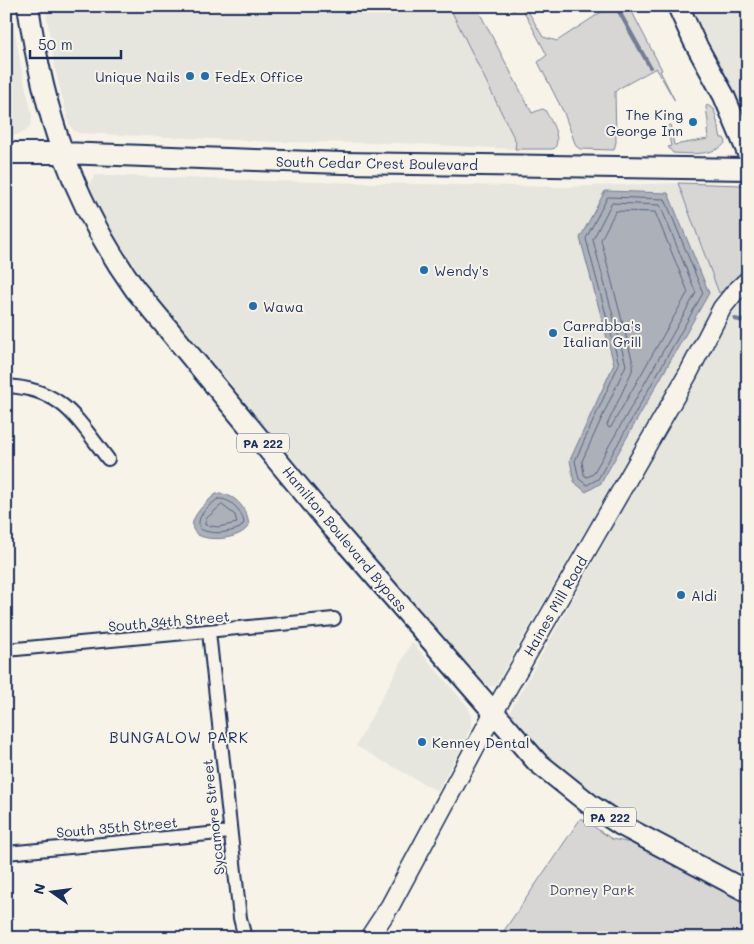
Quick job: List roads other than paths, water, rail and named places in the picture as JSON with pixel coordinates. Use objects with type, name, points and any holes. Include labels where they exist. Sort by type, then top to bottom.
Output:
[{"type":"main road","name":"Hamilton Boulevard Bypass","points":[[28,6],[34,49],[43,91],[62,153],[92,222],[135,289],[334,528],[537,762],[592,806],[652,842],[748,892]]},
{"type":"main road","points":[[678,6],[694,41],[724,96],[748,153]]},
{"type":"main road","name":"South Cedar Crest Boulevard","points":[[6,153],[62,153],[342,163],[748,170]]},
{"type":"street","name":"Haines Mill Road","points":[[369,938],[390,906],[494,712],[688,374],[722,308],[748,280]]},
{"type":"street","points":[[6,386],[27,388],[52,396],[72,413],[108,459]]},
{"type":"street","name":"South 34th Street","points":[[6,650],[334,619]]},
{"type":"street","name":"Sycamore Street","points":[[209,632],[240,918],[245,938]]},
{"type":"street","name":"South 35th Street","points":[[6,853],[230,832]]},
{"type":"water","points":[[605,191],[668,193],[709,293],[601,483],[586,492],[574,482],[570,460],[614,364],[580,238]]},
{"type":"water","points":[[216,494],[223,494],[234,498],[238,502],[248,519],[249,525],[245,530],[233,536],[218,539],[198,535],[192,525],[194,519],[197,513]]},
{"type":"waterway","points":[[616,6],[650,67]]},
{"type":"waterway","points":[[735,319],[748,322]]},
{"type":"place","name":"Unique Nails","points":[[190,76]]},
{"type":"place","name":"FedEx Office","points":[[205,76]]},
{"type":"place","name":"The King George Inn","points":[[693,122]]},
{"type":"place","name":"Wendy's","points":[[424,270]]},
{"type":"place","name":"Wawa","points":[[253,306]]},
{"type":"place","name":"Carrabba's Italian Grill","points":[[553,333]]},
{"type":"place","name":"Aldi","points":[[681,595]]},
{"type":"place","name":"Kenney Dental","points":[[422,742]]},
{"type":"district","name":"BUNGALOW PARK","points":[[179,737]]},
{"type":"park label","name":"Dorney Park","points":[[592,889]]}]
